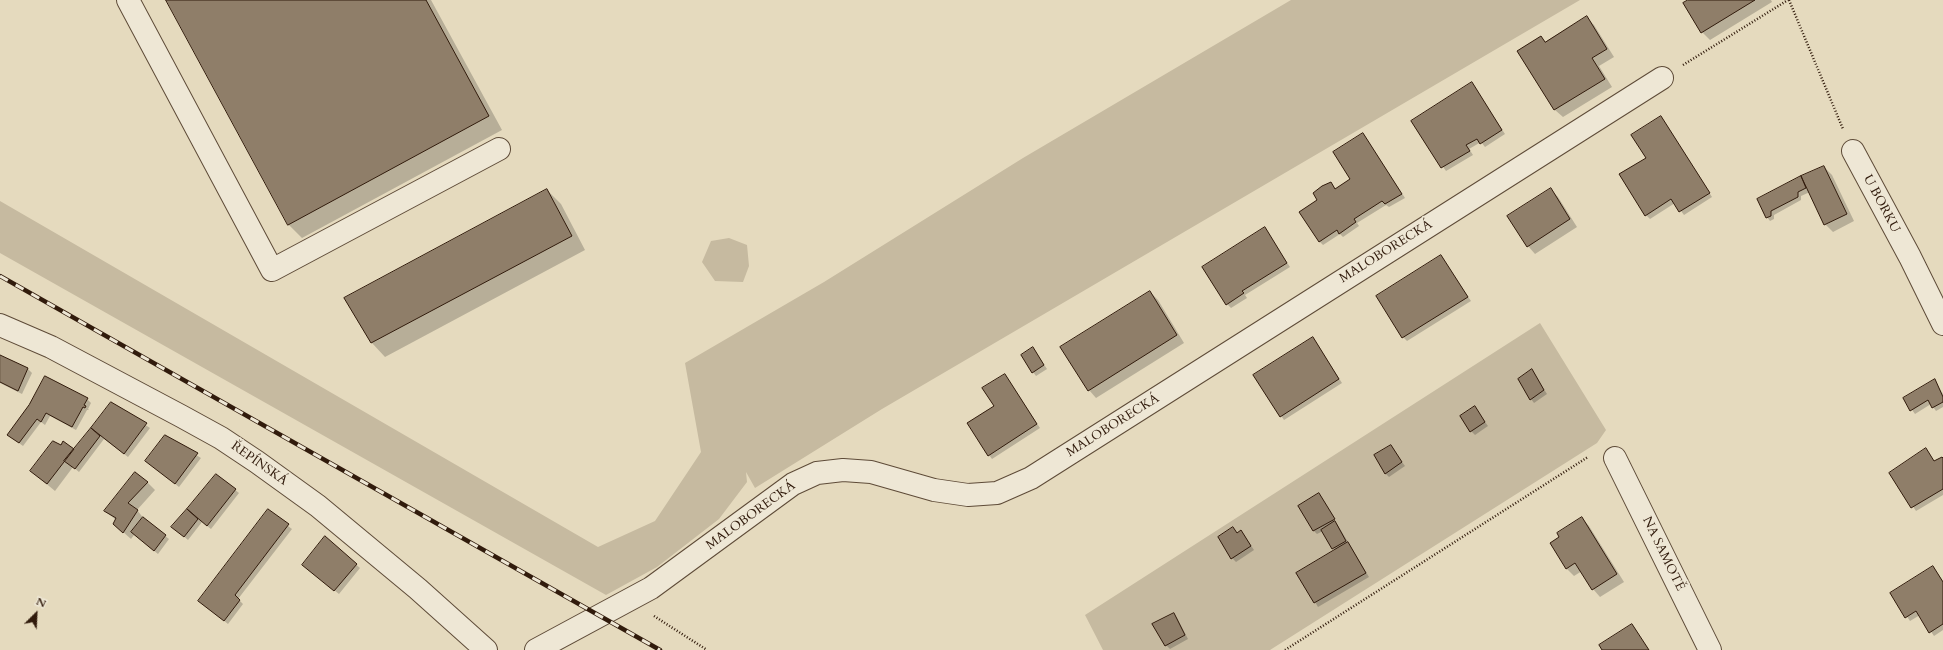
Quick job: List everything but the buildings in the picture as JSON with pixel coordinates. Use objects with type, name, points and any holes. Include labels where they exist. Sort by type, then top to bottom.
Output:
[{"type":"street","points":[[128,0],[272,270],[499,149]]},
{"type":"street","name":"MALOBORECKÁ","points":[[536,650],[651,588],[793,484],[817,473],[843,470],[871,472],[934,490],[968,495],[997,493],[1031,478],[1662,78]]},
{"type":"street","name":"U BORKU","points":[[1852,151],[1910,257],[1943,324]]},
{"type":"street","name":"ŘEPÍNSKÁ","points":[[0,325],[51,347],[174,412],[220,438],[257,462],[318,506],[418,590],[486,650]]},
{"type":"street","name":"NA SAMOTĚ","points":[[1616,458],[1710,650]]},
{"type":"path","points":[[1662,78],[1789,0],[1852,151]]},
{"type":"path","points":[[1285,650],[1588,457]]},
{"type":"path","points":[[629,600],[707,650]]},
{"type":"shaded area","points":[[1291,0],[1580,0],[882,409],[755,488],[746,472],[747,482],[719,519],[657,567],[606,595],[0,253],[0,201],[598,547],[655,521],[701,452],[685,363],[824,282],[1023,158]]},
{"type":"shaded area","points":[[729,238],[747,245],[749,266],[743,282],[715,281],[702,262],[711,241]]},
{"type":"shaded area","points":[[1540,323],[1606,430],[1597,443],[1270,650],[1103,650],[1085,615]]},
{"type":"railway","points":[[0,276],[660,650]]}]
